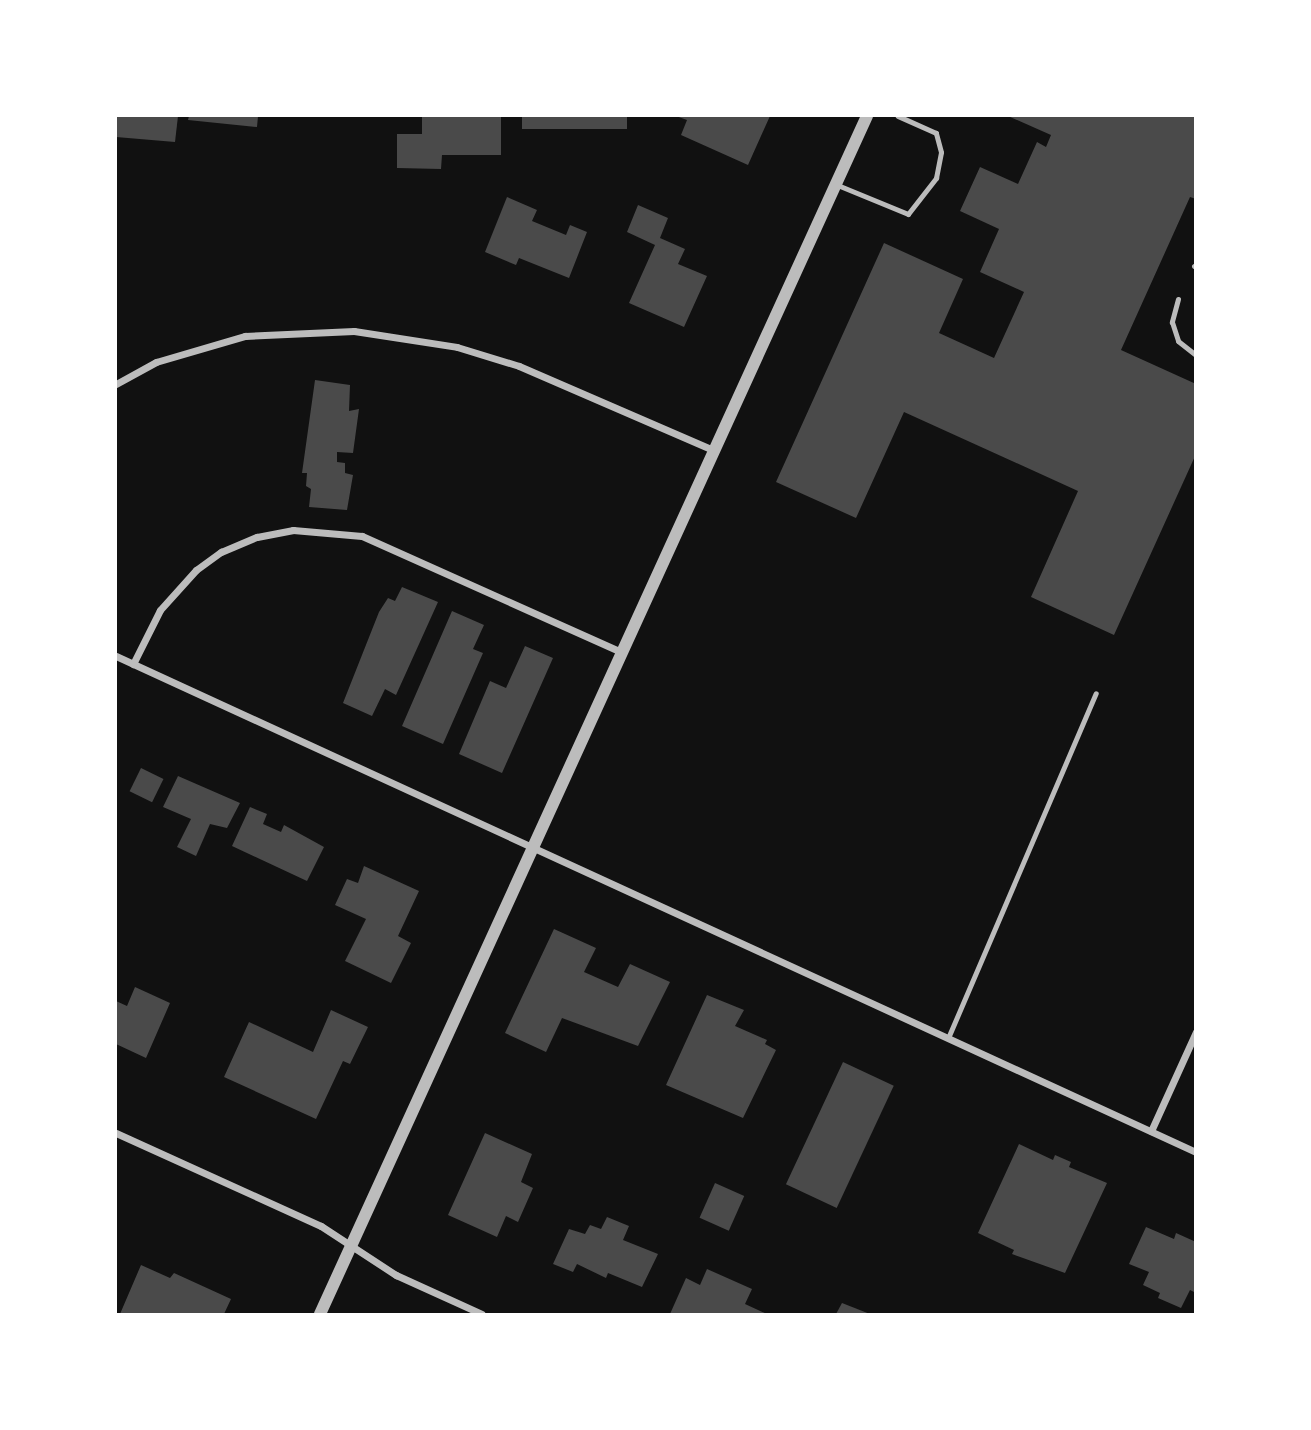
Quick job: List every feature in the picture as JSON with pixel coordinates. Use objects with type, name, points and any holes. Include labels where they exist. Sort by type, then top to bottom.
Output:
[{"type":"street","points":[[320,1314],[534,846],[711,449],[867,116]]},
{"type":"street","points":[[116,384],[156,362],[245,335],[354,331],[457,347],[519,366],[711,449]]},
{"type":"street","points":[[133,664],[160,610],[196,570],[221,552],[257,537],[293,530],[362,536],[621,652]]},
{"type":"street","points":[[116,656],[1195,1152]]},
{"type":"street","points":[[1151,1131],[1195,1032]]},
{"type":"street","points":[[116,1133],[321,1226],[396,1275],[482,1314]]},
{"type":"lane","points":[[835,184],[908,214],[936,178],[941,152],[936,133],[898,116]]},
{"type":"lane","points":[[1178,299],[1172,321],[1178,341],[1195,355]]},
{"type":"lane","points":[[948,1038],[1096,693]]},
{"type":"building","points":[[116,116],[178,116],[175,142],[116,137]]},
{"type":"building","points":[[189,116],[258,116],[257,127],[188,120]]},
{"type":"building","points":[[422,116],[501,116],[501,155],[442,155],[441,169],[397,168],[397,134],[422,134]]},
{"type":"building","points":[[522,116],[627,116],[627,129],[522,129]]},
{"type":"building","points":[[676,116],[770,116],[748,165],[681,135],[687,120]]},
{"type":"building","points":[[1008,116],[1196,116],[1196,199],[1190,197],[1121,350],[1196,384],[1196,454],[1114,635],[1031,597],[1078,491],[904,412],[856,518],[776,482],[884,243],[963,279],[939,333],[994,358],[1024,292],[980,272],[999,229],[960,211],[980,167],[1018,184],[1037,142],[1046,147],[1051,135]]},
{"type":"building","points":[[507,197],[537,210],[532,221],[566,235],[570,225],[587,232],[569,278],[519,258],[516,265],[485,252]]},
{"type":"building","points":[[638,205],[668,218],[660,238],[685,249],[678,264],[707,276],[684,327],[629,303],[655,245],[627,232]]},
{"type":"building","points":[[315,380],[350,385],[349,411],[359,409],[353,453],[337,452],[337,462],[345,463],[345,473],[353,475],[347,510],[309,507],[311,489],[306,486],[307,473],[302,473]]},
{"type":"building","points":[[402,587],[438,602],[396,695],[385,689],[372,716],[343,703],[379,612],[388,598],[395,601]]},
{"type":"building","points":[[452,611],[484,625],[473,649],[483,653],[443,744],[402,726]]},
{"type":"building","points":[[525,646],[553,658],[502,773],[459,754],[490,681],[506,688]]},
{"type":"building","points":[[141,768],[163,779],[152,802],[130,791]]},
{"type":"building","points":[[178,776],[240,803],[227,828],[210,824],[196,856],[177,847],[191,819],[163,807]]},
{"type":"building","points":[[250,807],[267,814],[263,824],[281,832],[284,825],[324,847],[307,881],[232,846]]},
{"type":"building","points":[[364,866],[419,891],[398,936],[411,943],[391,983],[345,961],[366,919],[335,905],[347,879],[358,883]]},
{"type":"building","points":[[554,929],[596,948],[584,972],[618,987],[630,964],[670,982],[638,1046],[562,1018],[546,1052],[505,1033]]},
{"type":"building","points":[[135,987],[170,1003],[146,1058],[116,1044],[116,1001],[127,1006]]},
{"type":"building","points":[[707,995],[744,1010],[735,1026],[767,1040],[765,1044],[776,1050],[743,1118],[666,1085]]},
{"type":"building","points":[[331,1010],[368,1027],[350,1064],[343,1061],[316,1119],[224,1077],[249,1022],[313,1052]]},
{"type":"building","points":[[843,1062],[894,1086],[837,1208],[786,1184]]},
{"type":"building","points":[[485,1133],[532,1154],[521,1182],[533,1188],[518,1222],[506,1216],[497,1237],[448,1215]]},
{"type":"building","points":[[1019,1144],[1053,1160],[1055,1155],[1071,1162],[1069,1167],[1107,1183],[1065,1273],[1012,1254],[1014,1250],[978,1233]]},
{"type":"building","points":[[715,1183],[744,1196],[729,1231],[700,1218]]},
{"type":"building","points":[[607,1217],[629,1226],[623,1240],[658,1254],[642,1287],[608,1273],[606,1278],[577,1264],[573,1272],[553,1264],[569,1229],[585,1234],[590,1225],[601,1229]]},
{"type":"building","points":[[1146,1227],[1174,1239],[1176,1233],[1196,1242],[1196,1293],[1190,1290],[1181,1308],[1158,1298],[1160,1293],[1143,1285],[1149,1272],[1129,1264]]},
{"type":"building","points":[[141,1265],[170,1278],[174,1273],[231,1299],[224,1314],[120,1314]]},
{"type":"building","points":[[707,1269],[752,1289],[745,1304],[767,1314],[670,1314],[686,1278],[700,1285]]},
{"type":"building","points":[[842,1303],[870,1314],[836,1314]]}]
